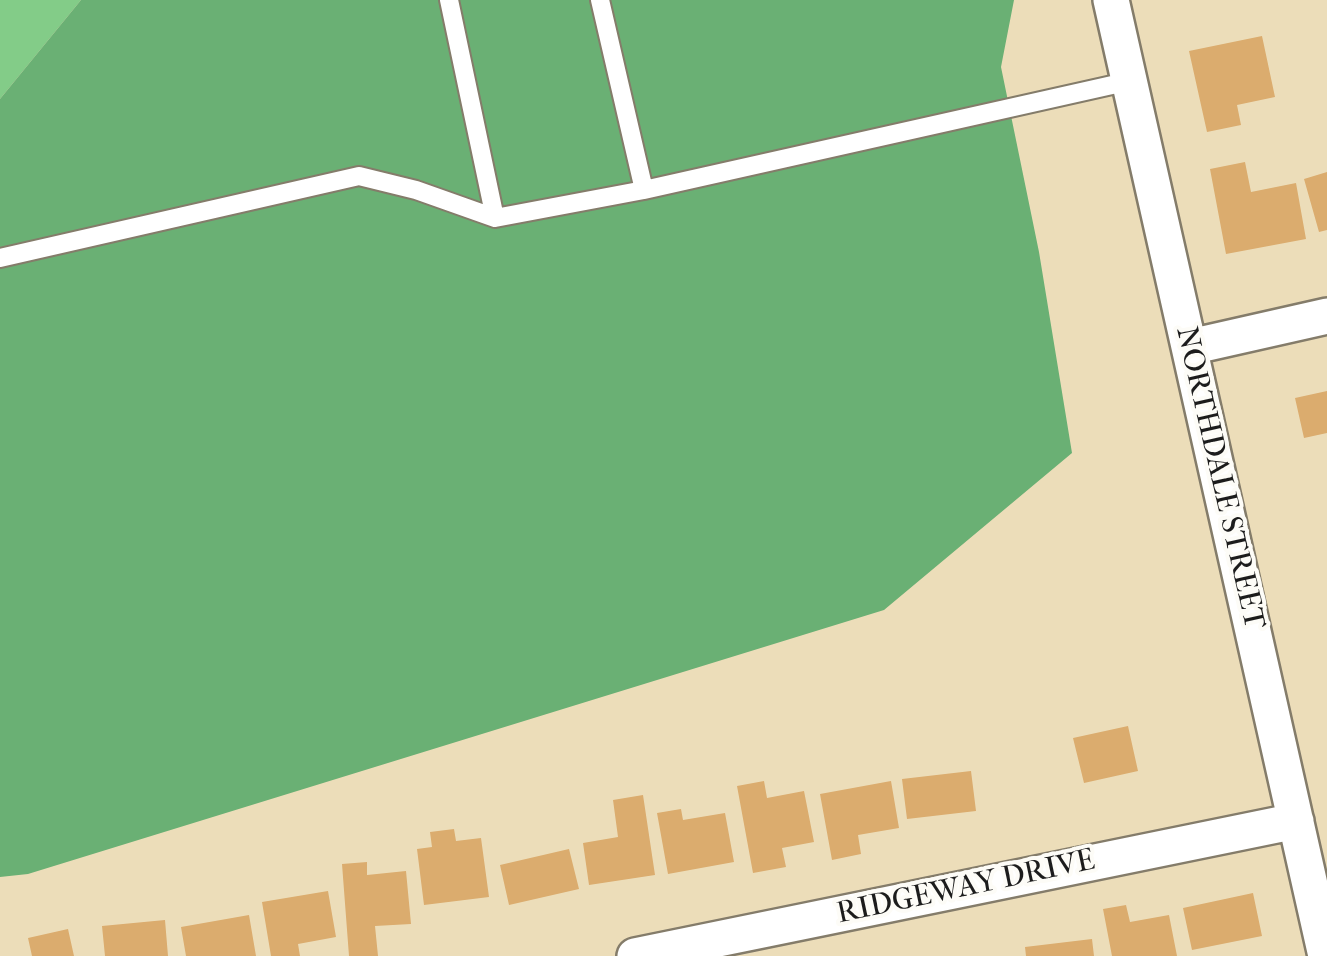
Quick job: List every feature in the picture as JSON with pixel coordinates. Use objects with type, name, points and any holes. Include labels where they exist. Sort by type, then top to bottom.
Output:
[{"type":"street","name":"NORTHDALE STREET","points":[[1111,0],[1326,956]]},
{"type":"street","points":[[1190,347],[1327,316]]},
{"type":"street","name":"RIDGEWAY DRIVE","points":[[636,956],[1296,820]]},
{"type":"lane","points":[[448,0],[495,218]]},
{"type":"lane","points":[[600,0],[644,190]]},
{"type":"lane","points":[[0,258],[359,176],[416,190],[495,218],[644,190],[1130,81]]},
{"type":"green space","points":[[0,0],[81,0],[0,99]]},
{"type":"green space","points":[[81,0],[1014,0],[1001,67],[1039,252],[1072,453],[884,610],[28,874],[0,877],[0,99]]},
{"type":"building","points":[[1262,36],[1275,97],[1237,105],[1241,125],[1207,132],[1189,51]]},
{"type":"building","points":[[1245,162],[1251,192],[1296,183],[1306,239],[1226,254],[1210,169]]},
{"type":"building","points":[[1327,172],[1327,230],[1319,232],[1304,179]]},
{"type":"building","points":[[1327,391],[1327,433],[1304,438],[1295,398]]},
{"type":"building","points":[[1128,726],[1138,771],[1084,783],[1073,738]]},
{"type":"building","points":[[971,771],[976,811],[907,819],[902,779]]},
{"type":"building","points":[[764,781],[767,798],[804,791],[814,842],[782,848],[786,867],[753,873],[737,786]]},
{"type":"building","points":[[891,781],[899,828],[858,835],[861,854],[832,860],[820,794]]},
{"type":"building","points":[[643,795],[655,875],[589,885],[583,843],[618,837],[613,800]]},
{"type":"building","points":[[681,809],[683,820],[725,813],[734,862],[668,874],[657,813]]},
{"type":"building","points":[[454,829],[456,841],[481,838],[489,897],[424,905],[417,849],[432,847],[430,832]]},
{"type":"building","points":[[569,849],[579,889],[509,905],[500,865]]},
{"type":"building","points":[[367,862],[367,875],[406,871],[411,924],[375,926],[378,956],[349,956],[342,864]]},
{"type":"building","points":[[328,891],[336,937],[298,944],[300,956],[271,956],[262,902]]},
{"type":"building","points":[[1253,893],[1262,936],[1192,950],[1183,908]]},
{"type":"building","points":[[1126,905],[1130,922],[1169,915],[1177,956],[1112,956],[1103,909]]},
{"type":"building","points":[[249,915],[256,956],[186,956],[181,927]]},
{"type":"building","points":[[165,920],[168,956],[105,956],[102,926]]},
{"type":"building","points":[[68,929],[74,956],[32,956],[28,938]]},
{"type":"building","points":[[1092,939],[1094,956],[1026,956],[1025,947]]}]
